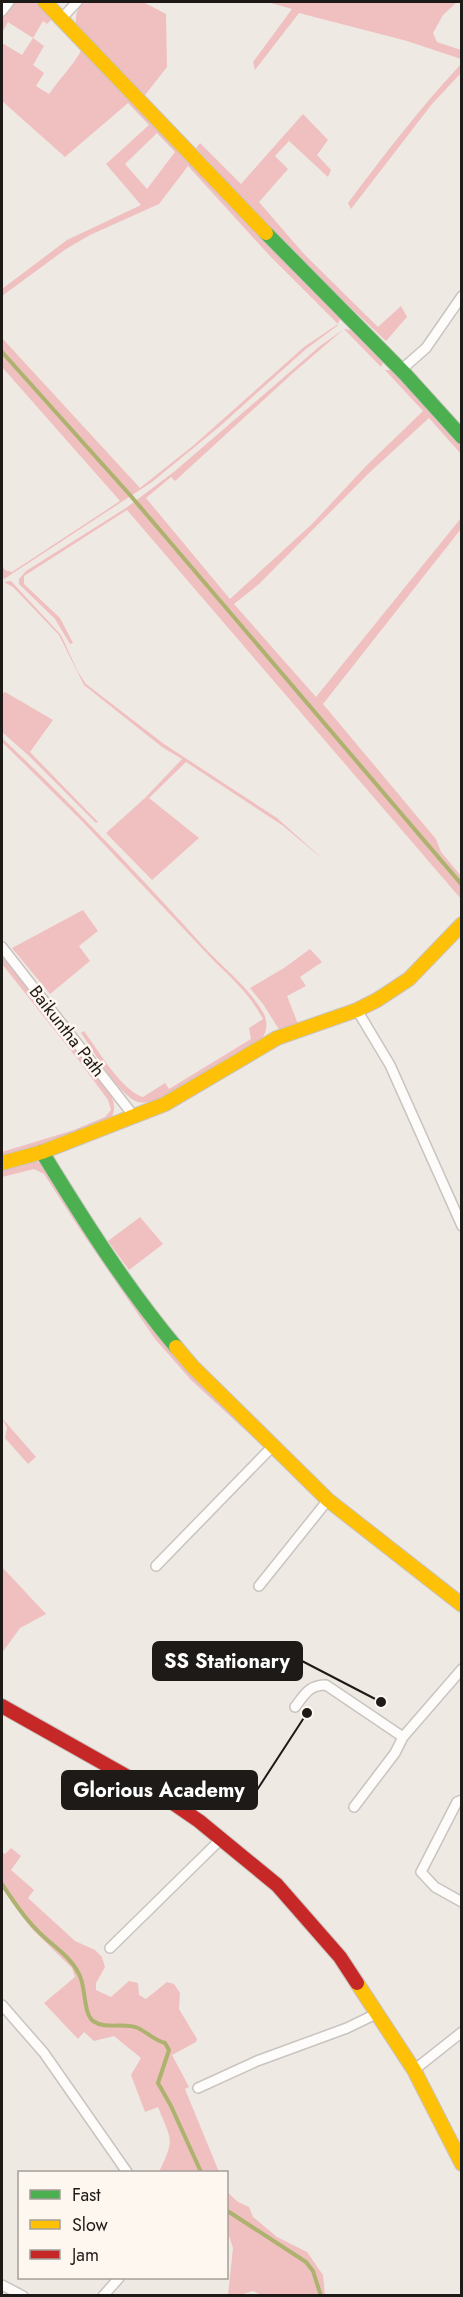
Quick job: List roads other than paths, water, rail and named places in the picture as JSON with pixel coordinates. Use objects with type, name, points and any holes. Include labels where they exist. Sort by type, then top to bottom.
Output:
[{"type":"street","points":[[2,11],[9,2]]},
{"type":"street","points":[[45,2],[285,253],[401,370],[462,437]]},
{"type":"street","points":[[61,18],[77,2]]},
{"type":"street","points":[[401,370],[426,348],[462,296]]},
{"type":"street","points":[[2,1163],[42,1152],[165,1104],[277,1038],[357,1010],[393,991],[409,979],[462,924]]},
{"type":"street","name":"Baikuntha Path","points":[[2,947],[133,1115]]},
{"type":"street","points":[[357,1010],[390,1065],[462,1226]]},
{"type":"street","points":[[42,1152],[78,1214],[150,1316],[193,1367],[328,1500],[462,1605]]},
{"type":"street","points":[[156,1566],[272,1447]]},
{"type":"street","points":[[259,1586],[328,1500]]},
{"type":"street","points":[[354,1807],[395,1753],[403,1737],[462,1669]]},
{"type":"street","points":[[296,1707],[308,1689],[316,1685],[326,1685],[403,1737]]},
{"type":"street","points":[[2,1706],[167,1799],[277,1885],[340,1957],[378,2013],[414,2070],[462,2164]]},
{"type":"street","points":[[462,1800],[457,1802],[422,1872],[435,1887],[462,1902]]},
{"type":"street","points":[[110,1948],[221,1839]]},
{"type":"street","points":[[2,2005],[45,2053],[126,2171]]},
{"type":"street","points":[[198,2088],[257,2061],[347,2028],[378,2013]]},
{"type":"street","points":[[414,2070],[462,2032]]},
{"type":"street","points":[[103,2295],[118,2279]]},
{"type":"street","points":[[2,2285],[23,2295]]},
{"type":"waterway","points":[[2,352],[130,495],[462,885]]},
{"type":"waterway","points":[[2,1884],[30,1923],[75,1967],[81,1979],[88,2012],[93,2021],[104,2025],[133,2026],[165,2043],[169,2050],[158,2083],[201,2171]]},
{"type":"waterway","points":[[228,2211],[306,2262],[313,2271],[321,2296]]},
{"type":"place","name":"SS Stationary","points":[[381,1702]]},
{"type":"place","name":"Glorious Academy","points":[[307,1713]]}]
